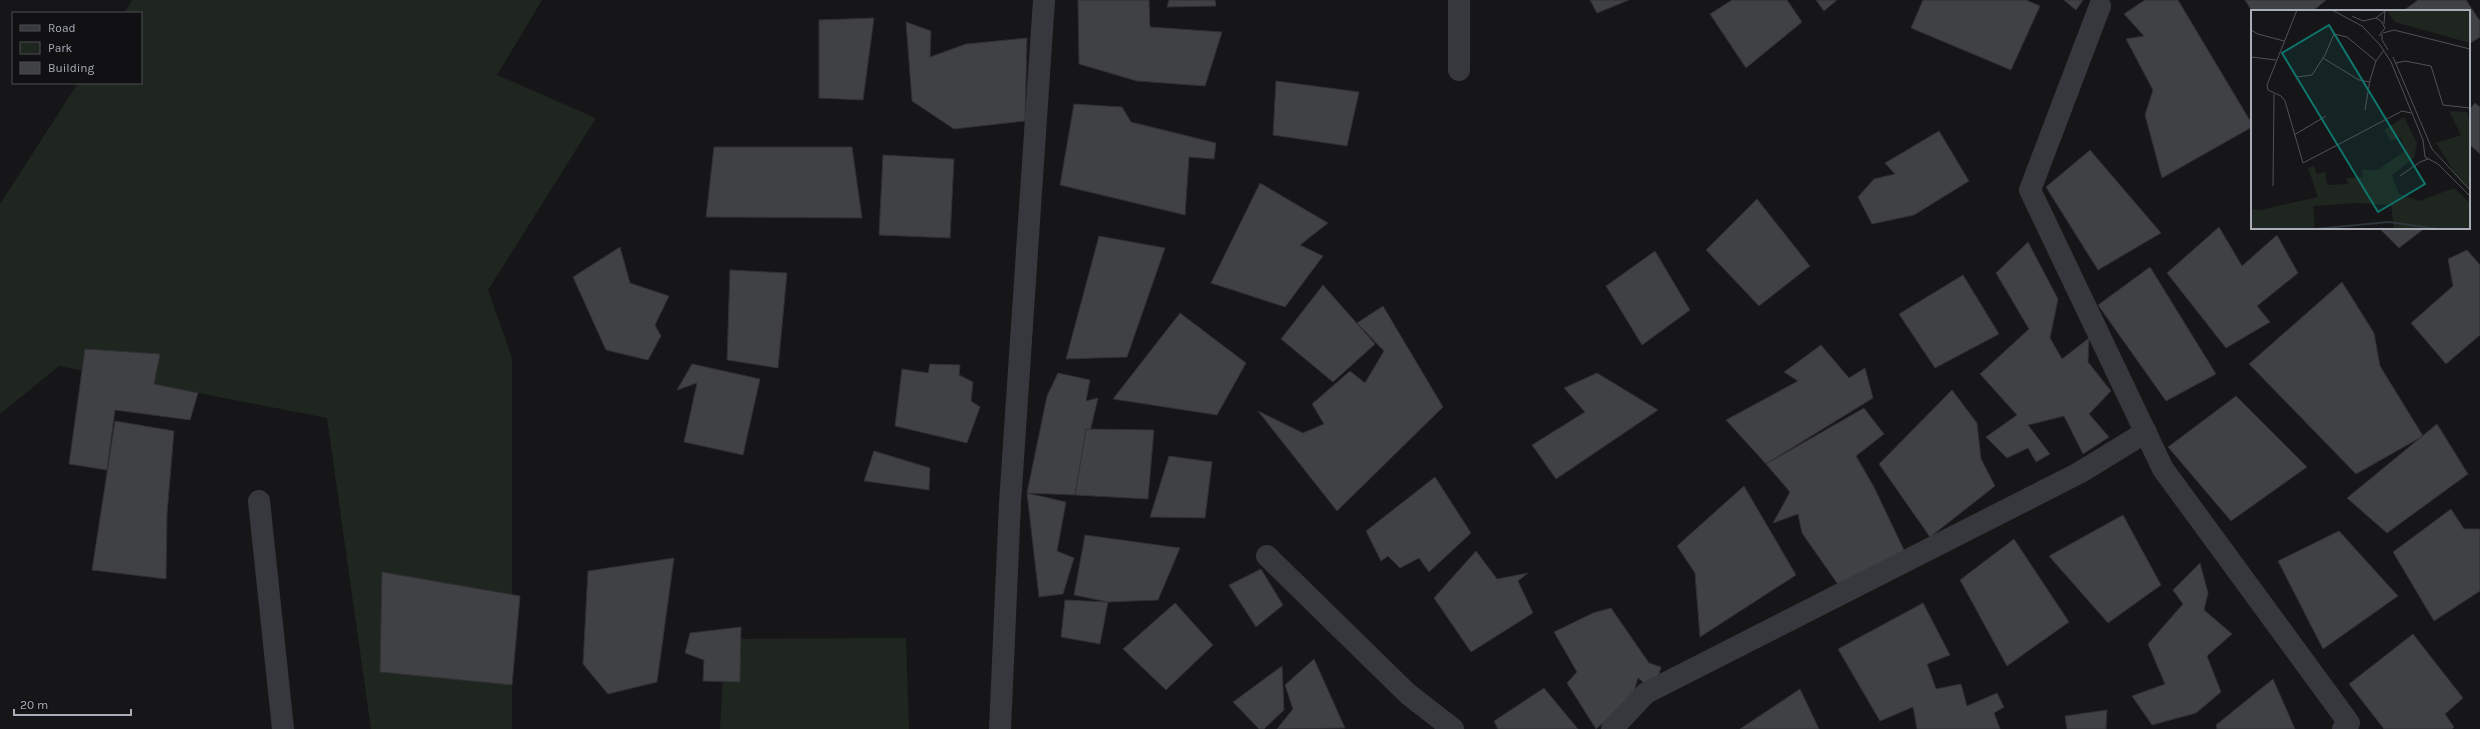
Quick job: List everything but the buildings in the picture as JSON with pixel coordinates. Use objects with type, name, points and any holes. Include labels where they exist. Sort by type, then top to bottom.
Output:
[{"type":"street","points":[[1000,729],[1010,503],[1044,0]]},
{"type":"street","points":[[1459,0],[1459,70]]},
{"type":"street","points":[[2100,6],[2030,190],[2163,469],[2349,723],[2343,729]]},
{"type":"street","points":[[1612,729],[1646,693],[2079,473],[2146,432]]},
{"type":"street","points":[[259,501],[283,729]]},
{"type":"street","points":[[1267,556],[1408,694],[1453,729]]},
{"type":"green space","points":[[132,0],[542,0],[497,75],[596,118],[488,290],[512,358],[512,729],[371,729],[327,418],[59,366],[0,414],[0,204],[77,84],[142,84],[142,12],[125,12]]},
{"type":"green space","points":[[906,638],[909,729],[720,729],[725,639]]}]
